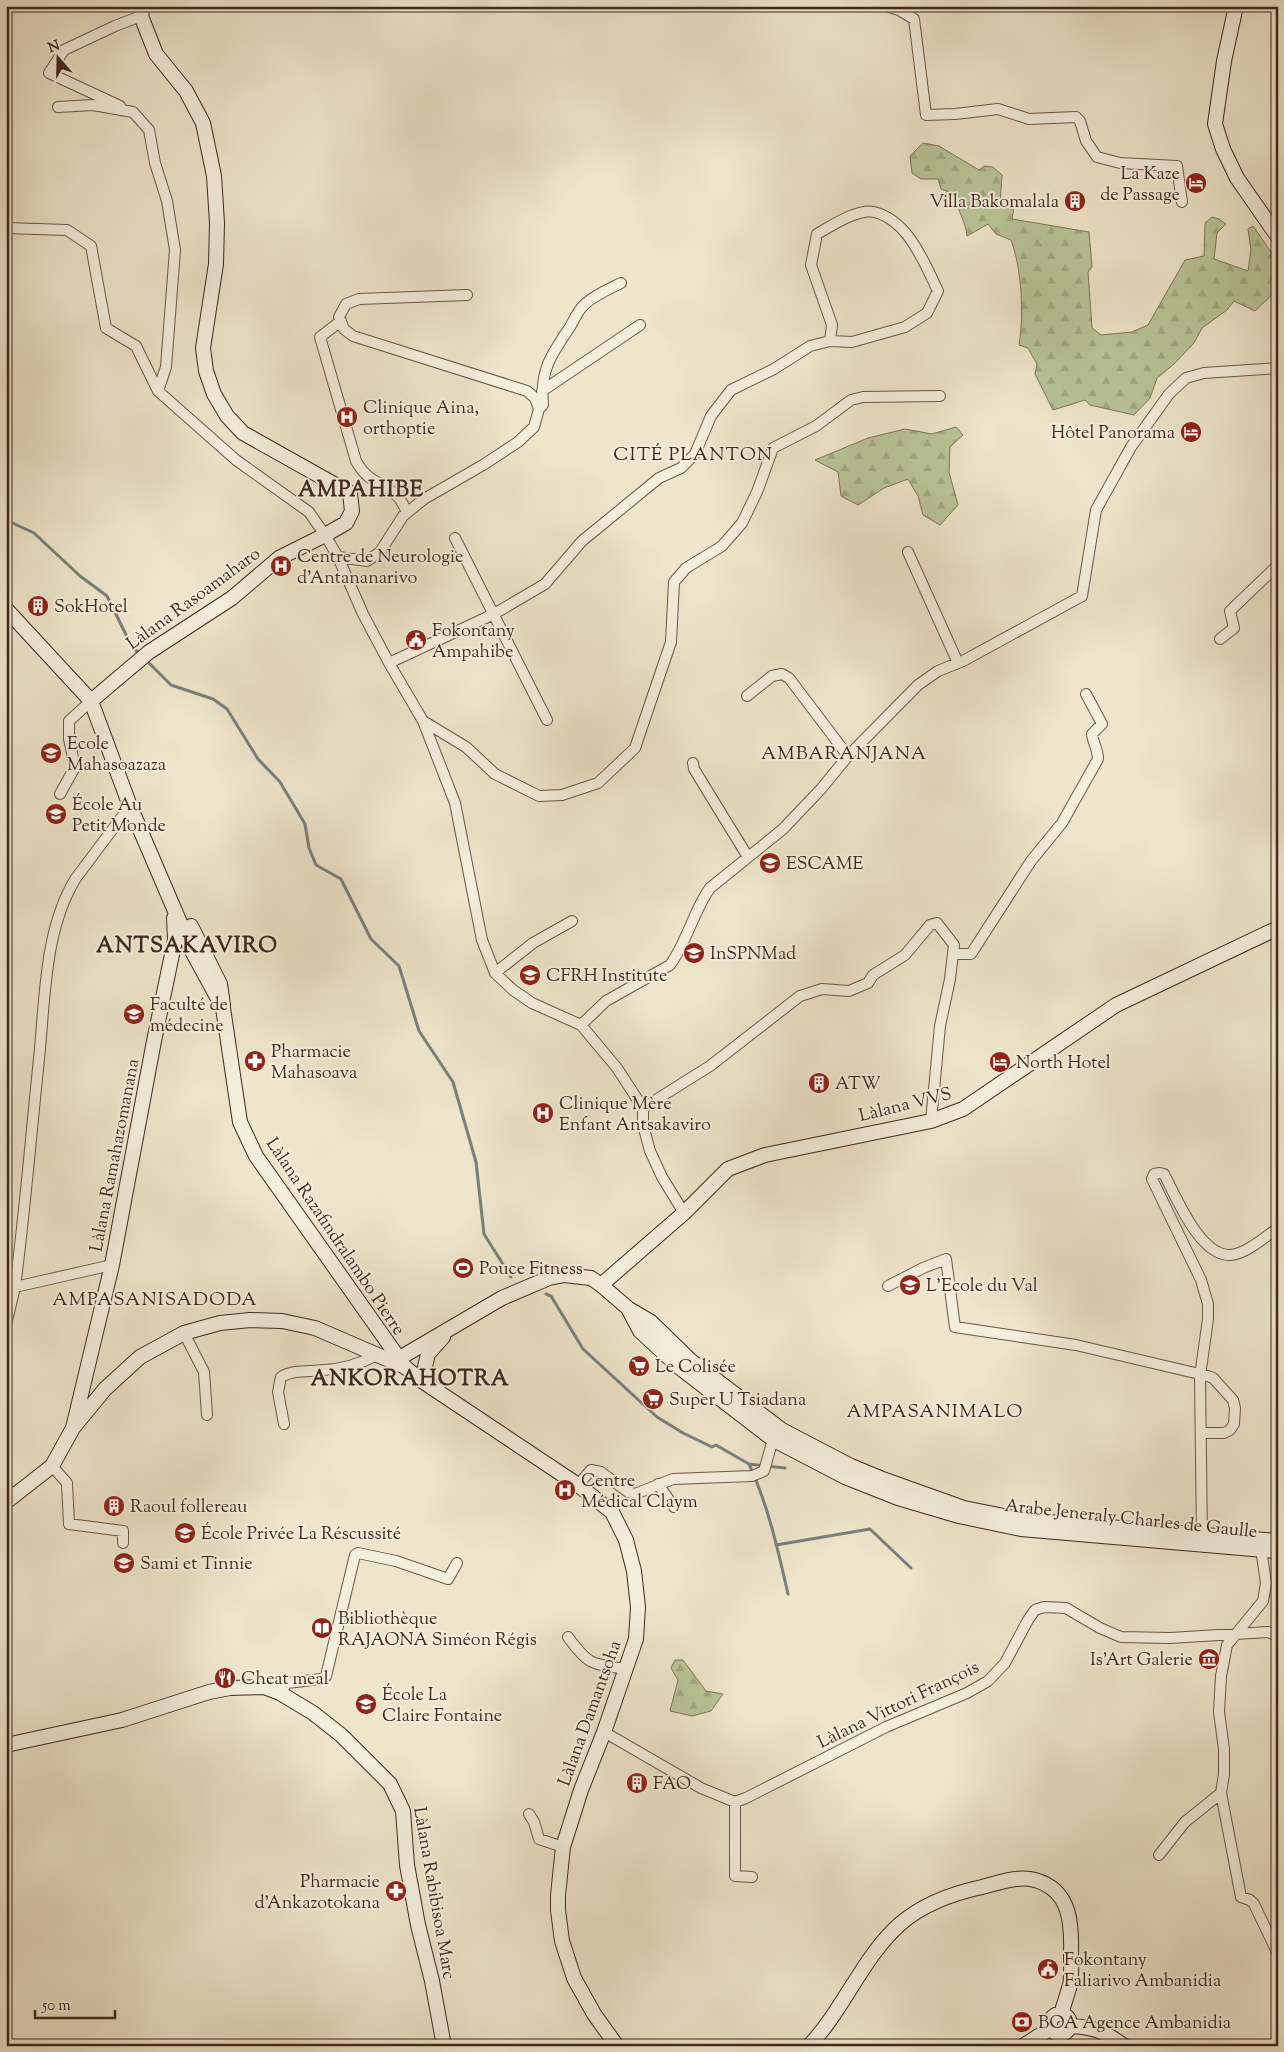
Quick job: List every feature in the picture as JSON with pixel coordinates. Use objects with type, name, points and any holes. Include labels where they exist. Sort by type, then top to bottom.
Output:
[{"type":"main road","points":[[1236,6],[1224,61],[1215,124],[1223,149],[1237,178],[1278,238]]},
{"type":"main road","name":"Làlana Rasoamaharo","points":[[91,701],[149,652],[232,598],[279,558],[325,536],[346,523],[352,511],[350,493],[243,433],[214,394],[206,371],[203,348],[216,264],[217,223],[214,176],[202,123],[186,91],[156,54],[142,11]]},
{"type":"main road","points":[[6,609],[91,701],[130,806],[167,888],[200,953],[172,960]]},
{"type":"main road","name":"Làlana Ramahazomanana","points":[[73,1428],[112,1265],[154,1041],[172,960],[176,927],[167,888]]},
{"type":"main road","name":"Làlana VVS","points":[[602,1285],[684,1213],[728,1170],[765,1154],[932,1121],[963,1109],[1116,1004],[1278,928]]},
{"type":"main road","name":"Làlana Razafindralambo Pierre","points":[[200,953],[220,984],[240,1122],[256,1156],[402,1363]]},
{"type":"main road","name":"Arabe Jeneraly Charles de Gaulle","points":[[402,1363],[502,1298],[549,1278],[564,1275],[590,1278],[602,1285],[629,1309],[651,1322],[690,1360],[782,1430],[851,1466],[880,1478],[964,1508],[1024,1520],[1202,1540],[1278,1551]]},
{"type":"main road","name":"Arabe Jeneraly Charles de Gaulle","points":[[629,1309],[640,1331],[680,1368],[773,1439],[845,1477],[898,1498],[959,1516],[1021,1529],[1202,1540],[1278,1541]]},
{"type":"main road","points":[[6,1502],[52,1466],[73,1428],[105,1389],[140,1357],[184,1333],[220,1323],[250,1320],[282,1321],[315,1328],[377,1355],[402,1363]]},
{"type":"main road","name":"Arabe Jeneraly Charles de Gaulle","points":[[402,1363],[444,1337],[464,1321]]},
{"type":"main road","points":[[433,1388],[424,1371],[428,1354],[444,1337]]},
{"type":"main road","points":[[377,1355],[384,1349],[387,1343]]},
{"type":"main road","name":"Làlana Damantsoha","points":[[402,1363],[433,1388],[578,1485],[612,1512],[626,1540],[634,1571],[638,1607],[636,1639],[627,1669],[581,1790],[563,1846],[558,1910],[562,1940],[574,1978],[594,2014],[617,2046]]},
{"type":"main road","points":[[86,1380],[94,1389],[105,1389]]},
{"type":"main road","name":"Làlana Rabibisoa Marc","points":[[6,1745],[122,1720],[209,1692],[230,1688],[264,1688],[280,1693],[313,1713],[341,1735],[390,1784],[404,1811],[404,1838],[410,1882],[418,1925],[432,1981],[441,2045]]},
{"type":"main road","points":[[809,2046],[885,1938],[900,1924],[924,1908],[944,1899],[979,1887],[1023,1879],[1034,1879],[1054,1890],[1062,1899],[1068,1911],[1072,1932],[1070,1983],[1061,2014],[1052,2018],[1051,2028]]},
{"type":"main road","points":[[1061,2014],[1067,2017],[1070,2026]]},
{"type":"main road","points":[[1051,2028],[1061,2034],[1067,2031],[1070,2026]]},
{"type":"main road","points":[[1070,2026],[1089,2026],[1106,2032],[1124,2046]]},
{"type":"main road","points":[[1023,2046],[1051,2028]]},
{"type":"street","points":[[886,6],[899,10],[914,19],[926,115],[998,109],[1029,119],[1076,117],[1080,121],[1086,141],[1098,156],[1120,163],[1177,166],[1182,202]]},
{"type":"street","points":[[142,11],[64,50],[50,73],[133,112],[149,130],[155,163],[167,201],[175,250],[166,367],[158,392]]},
{"type":"street","points":[[58,107],[93,105],[133,112]]},
{"type":"street","points":[[389,663],[494,614],[545,584],[582,540],[659,478],[681,468],[694,454],[711,416],[731,390],[774,369],[810,346],[830,341],[852,342],[905,327],[928,313],[938,291],[914,243],[898,224],[873,211],[854,215],[817,234],[811,265],[832,325],[830,341]]},
{"type":"street","points":[[6,228],[67,230],[92,246],[106,328],[136,346],[158,392],[236,460],[309,512],[338,557],[363,614],[423,721],[455,803],[482,940],[495,973],[513,990],[532,1003],[581,1025],[618,1068],[643,1108],[642,1125],[650,1151],[662,1177],[684,1213]]},
{"type":"street","points":[[338,557],[367,561],[380,552],[407,512],[424,499],[483,465],[518,442],[534,427],[539,409],[543,405],[544,371],[551,354],[583,305],[605,290],[621,283]]},
{"type":"street","points":[[467,295],[358,298],[346,304],[339,317],[344,329],[353,336],[526,391],[534,398],[539,409]]},
{"type":"street","points":[[341,321],[320,337],[356,462],[362,473],[370,480],[396,495],[407,512]]},
{"type":"street","points":[[542,391],[640,324]]},
{"type":"street","points":[[581,1025],[606,1001],[670,965],[702,900],[710,888],[783,829],[821,789],[848,756],[918,685],[938,671],[958,663],[1082,596],[1096,510],[1131,447],[1169,394],[1186,378],[1204,373],[1278,368]]},
{"type":"street","points":[[423,721],[466,747],[495,774],[539,796],[562,796],[598,783],[635,748],[671,642],[674,582],[686,568],[722,546],[742,523],[757,492],[773,448],[816,426],[851,400],[863,396],[940,396]]},
{"type":"street","points":[[455,538],[548,720]]},
{"type":"street","points":[[908,552],[958,663]]},
{"type":"street","points":[[1220,639],[1234,628],[1230,611],[1278,566]]},
{"type":"street","points":[[747,696],[772,676],[782,674],[789,678],[848,756]]},
{"type":"street","points":[[953,954],[971,954],[1031,861],[1062,823],[1098,758],[1098,749],[1093,744],[1092,734],[1102,724],[1086,694]]},
{"type":"street","points":[[60,794],[75,767],[69,739],[69,721],[91,701]]},
{"type":"street","points":[[693,764],[694,769],[748,858]]},
{"type":"street","points":[[6,1325],[15,1287],[48,974],[56,922],[68,891],[130,806]]},
{"type":"street","points":[[495,973],[533,943],[572,921]]},
{"type":"street","points":[[643,1108],[710,1066],[800,996],[822,989],[849,991],[868,983],[873,975],[905,955],[930,925],[937,923],[954,945],[940,1026],[932,1121]]},
{"type":"street","points":[[1202,1540],[1200,1376],[1208,1318],[1206,1294],[1152,1178],[1154,1174],[1164,1174],[1200,1237],[1211,1249],[1232,1255],[1246,1249],[1278,1228]]},
{"type":"street","points":[[888,1286],[923,1268],[946,1259],[954,1327],[1076,1345],[1213,1378],[1233,1400],[1235,1408],[1234,1424],[1230,1430],[1224,1433],[1201,1433]]},
{"type":"street","points":[[15,1287],[112,1265]]},
{"type":"street","points":[[184,1333],[204,1372],[207,1415]]},
{"type":"street","points":[[284,1424],[278,1392],[282,1377],[295,1372],[326,1370],[360,1364],[377,1355]]},
{"type":"street","points":[[578,1485],[590,1470],[601,1472],[628,1492],[635,1494],[672,1479],[759,1474],[767,1460],[773,1439]]},
{"type":"street","points":[[52,1466],[67,1483],[69,1524],[123,1531],[123,1542]]},
{"type":"street","points":[[658,1484],[674,1506]]},
{"type":"street","points":[[1261,1549],[1266,1583],[1263,1600],[1227,1644],[1221,1676],[1219,1712],[1224,1749],[1224,1774],[1221,1793],[1242,1897],[1254,1904],[1278,1954]]},
{"type":"street","points":[[280,1693],[287,1684],[321,1679],[326,1676],[355,1555],[358,1553],[396,1561],[448,1579],[457,1563]]},
{"type":"street","name":"Làlana Vittori François","points":[[735,1802],[886,1726],[967,1693],[988,1681],[1005,1663],[1028,1620],[1036,1610],[1044,1606],[1066,1608],[1100,1628],[1121,1637],[1170,1638],[1268,1632],[1278,1636]]},
{"type":"street","points":[[568,1637],[581,1654],[594,1664],[627,1669]]},
{"type":"street","points":[[604,1732],[701,1788],[735,1802],[735,1876],[752,1877]]},
{"type":"street","points":[[1160,1855],[1184,1822],[1221,1793]]},
{"type":"street","points":[[529,1814],[534,1822],[539,1839],[563,1846]]},
{"type":"green space","points":[[923,143],[939,146],[979,170],[984,166],[993,167],[1002,175],[1000,203],[1014,207],[1012,219],[1089,232],[1092,267],[1088,272],[1092,328],[1101,335],[1132,332],[1148,325],[1185,260],[1204,256],[1205,223],[1212,217],[1226,224],[1217,233],[1214,259],[1248,271],[1251,250],[1248,229],[1253,226],[1278,262],[1278,289],[1255,311],[1234,301],[1227,310],[1202,328],[1194,343],[1174,364],[1157,378],[1150,398],[1134,415],[1090,405],[1085,400],[1053,410],[1035,374],[1037,364],[1028,348],[1019,345],[1021,333],[1020,278],[1011,240],[996,234],[988,224],[967,236],[952,193],[941,189],[938,179],[921,179],[912,173],[910,156]]},
{"type":"green space","points":[[956,427],[963,435],[950,447],[949,472],[958,505],[940,525],[923,515],[918,496],[908,479],[884,488],[858,505],[841,496],[838,472],[815,460],[868,438],[905,429],[932,434]]},
{"type":"green space","points":[[675,1660],[683,1660],[706,1691],[723,1694],[711,1711],[692,1716],[670,1711],[678,1680],[671,1668]]},
{"type":"waterway","points":[[6,520],[34,533],[80,576],[107,596],[132,647],[140,654]]},
{"type":"waterway","points":[[146,660],[171,685],[213,699],[227,709],[258,759],[280,782],[305,824],[309,848],[316,865],[341,879],[371,939],[399,966],[419,1031],[453,1082],[476,1162],[484,1234],[511,1277]]},
{"type":"waterway","points":[[546,1294],[551,1296],[583,1349],[657,1417],[683,1433],[712,1447],[716,1445],[749,1464],[785,1468]]},
{"type":"waterway","points":[[749,1464],[767,1512],[788,1594]]},
{"type":"waterway","points":[[776,1545],[870,1529],[911,1568]]},
{"type":"place","name":"La Kaze de Passage","points":[[1196,183]]},
{"type":"place","name":"Villa Bakomalala","points":[[1075,201]]},
{"type":"place","name":"Clinique Aina, orthoptie","points":[[347,417]]},
{"type":"place","name":"Hôtel Panorama","points":[[1191,432]]},
{"type":"place","name":"Centre de Neurologie d'Antananarivo","points":[[281,566]]},
{"type":"place","name":"SokHotel","points":[[38,606]]},
{"type":"place","name":"Fokontany Ampahibe","points":[[416,640]]},
{"type":"place","name":"Ecole Mahasoazaza","points":[[51,753]]},
{"type":"place","name":"École Au Petit Monde","points":[[56,814]]},
{"type":"place","name":"ESCAME","points":[[770,863]]},
{"type":"place","name":"InSPNMad","points":[[694,953]]},
{"type":"place","name":"CFRH Institute","points":[[530,975]]},
{"type":"place","name":"Faculté de médecine","points":[[134,1014]]},
{"type":"place","name":"Pharmacie Mahasoava","points":[[255,1061]]},
{"type":"place","name":"North Hotel","points":[[1000,1062]]},
{"type":"place","name":"ATW","points":[[819,1083]]},
{"type":"place","name":"Clinique Mère Enfant Antsakaviro","points":[[543,1113]]},
{"type":"place","name":"Pouce Fitness","points":[[463,1268]]},
{"type":"place","name":"L'Ecole du Val","points":[[910,1285]]},
{"type":"place","name":"Le Colisée","points":[[639,1366]]},
{"type":"place","name":"Super U Tsiadana","points":[[653,1399]]},
{"type":"place","name":"Centre Médical Claym","points":[[565,1490]]},
{"type":"place","name":"Raoul follereau","points":[[114,1506]]},
{"type":"place","name":"École Privée La Réscussité","points":[[185,1533]]},
{"type":"place","name":"Sami et Tinnie","points":[[124,1563]]},
{"type":"place","name":"Bibliothèque RAJAONA Siméon Régis","points":[[322,1628]]},
{"type":"place","name":"Is'Art Galerie","points":[[1209,1659]]},
{"type":"place","name":"Cheat meal","points":[[225,1678]]},
{"type":"place","name":"École La Claire Fontaine","points":[[366,1704]]},
{"type":"place","name":"FAO","points":[[637,1783]]},
{"type":"place","name":"Pharmacie d'Ankazotokana","points":[[396,1891]]},
{"type":"place","name":"Fokontany Faliarivo Ambanidia","points":[[1048,1969]]},
{"type":"place","name":"BOA Agence Ambanidia","points":[[1022,2022]]},
{"type":"district","name":"CITÉ PLANTON","points":[[693,453]]},
{"type":"district","name":"AMPAHIBE","points":[[361,488]]},
{"type":"district","name":"AMBARANJANA","points":[[844,752]]},
{"type":"district","name":"ANTSAKAVIRO","points":[[187,944]]},
{"type":"district","name":"AMPASANISADODA","points":[[155,1298]]},
{"type":"district","name":"ANKORAHOTRA","points":[[410,1377]]},
{"type":"district","name":"AMPASANIMALO","points":[[935,1410]]}]
